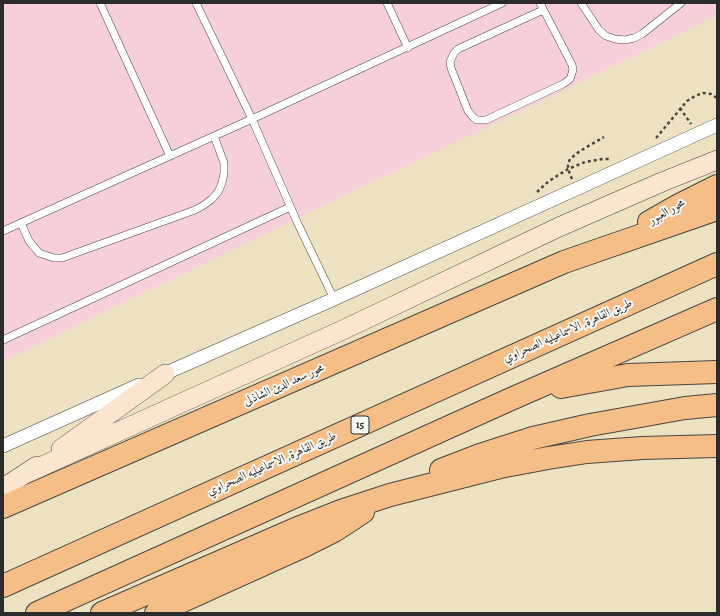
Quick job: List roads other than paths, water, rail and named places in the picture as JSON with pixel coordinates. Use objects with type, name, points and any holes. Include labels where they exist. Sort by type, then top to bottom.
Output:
[{"type":"highway","name":"محور العبور","points":[[618,242],[679,205],[717,186]]},
{"type":"highway","points":[[618,242],[717,209]]},
{"type":"highway","name":"محور سعد الدين الشاذلى","points":[[3,507],[564,262],[618,242]]},
{"type":"highway","name":"طريق القاهرة, الاسماعيليه الصحراوي","points":[[3,586],[717,264]]},
{"type":"highway","points":[[37,613],[512,399],[717,309]]},
{"type":"highway","points":[[512,399],[578,383],[628,375],[717,372]]},
{"type":"highway","points":[[156,613],[304,546],[334,531],[390,495],[437,471],[480,455],[533,438],[590,424],[685,408],[717,405]]},
{"type":"highway","points":[[102,613],[293,530],[340,511],[390,495],[500,467],[587,452],[642,448],[717,446]]},
{"type":"street","points":[[3,446],[334,300],[717,125]]},
{"type":"street","points":[[27,473],[347,328],[559,227],[662,182],[717,160]]},
{"type":"street","points":[[3,488],[27,473],[165,374]]},
{"type":"lane","points":[[100,3],[170,156]]},
{"type":"lane","points":[[196,3],[252,119],[290,207],[334,300]]},
{"type":"lane","points":[[387,3],[408,48]]},
{"type":"lane","points":[[3,231],[408,48],[502,3]]},
{"type":"lane","points":[[581,3],[599,30],[606,36],[625,40],[642,34],[681,3]]},
{"type":"lane","points":[[542,6],[572,65],[573,70],[570,79],[563,84],[486,120],[482,121],[474,118],[468,111],[450,68],[450,62],[454,53],[462,47],[542,6]]},
{"type":"lane","points":[[21,223],[29,241],[39,253],[50,258],[62,258],[194,210],[212,199],[218,192],[222,183],[224,163],[214,136]]},
{"type":"lane","points":[[3,340],[290,207]]}]
